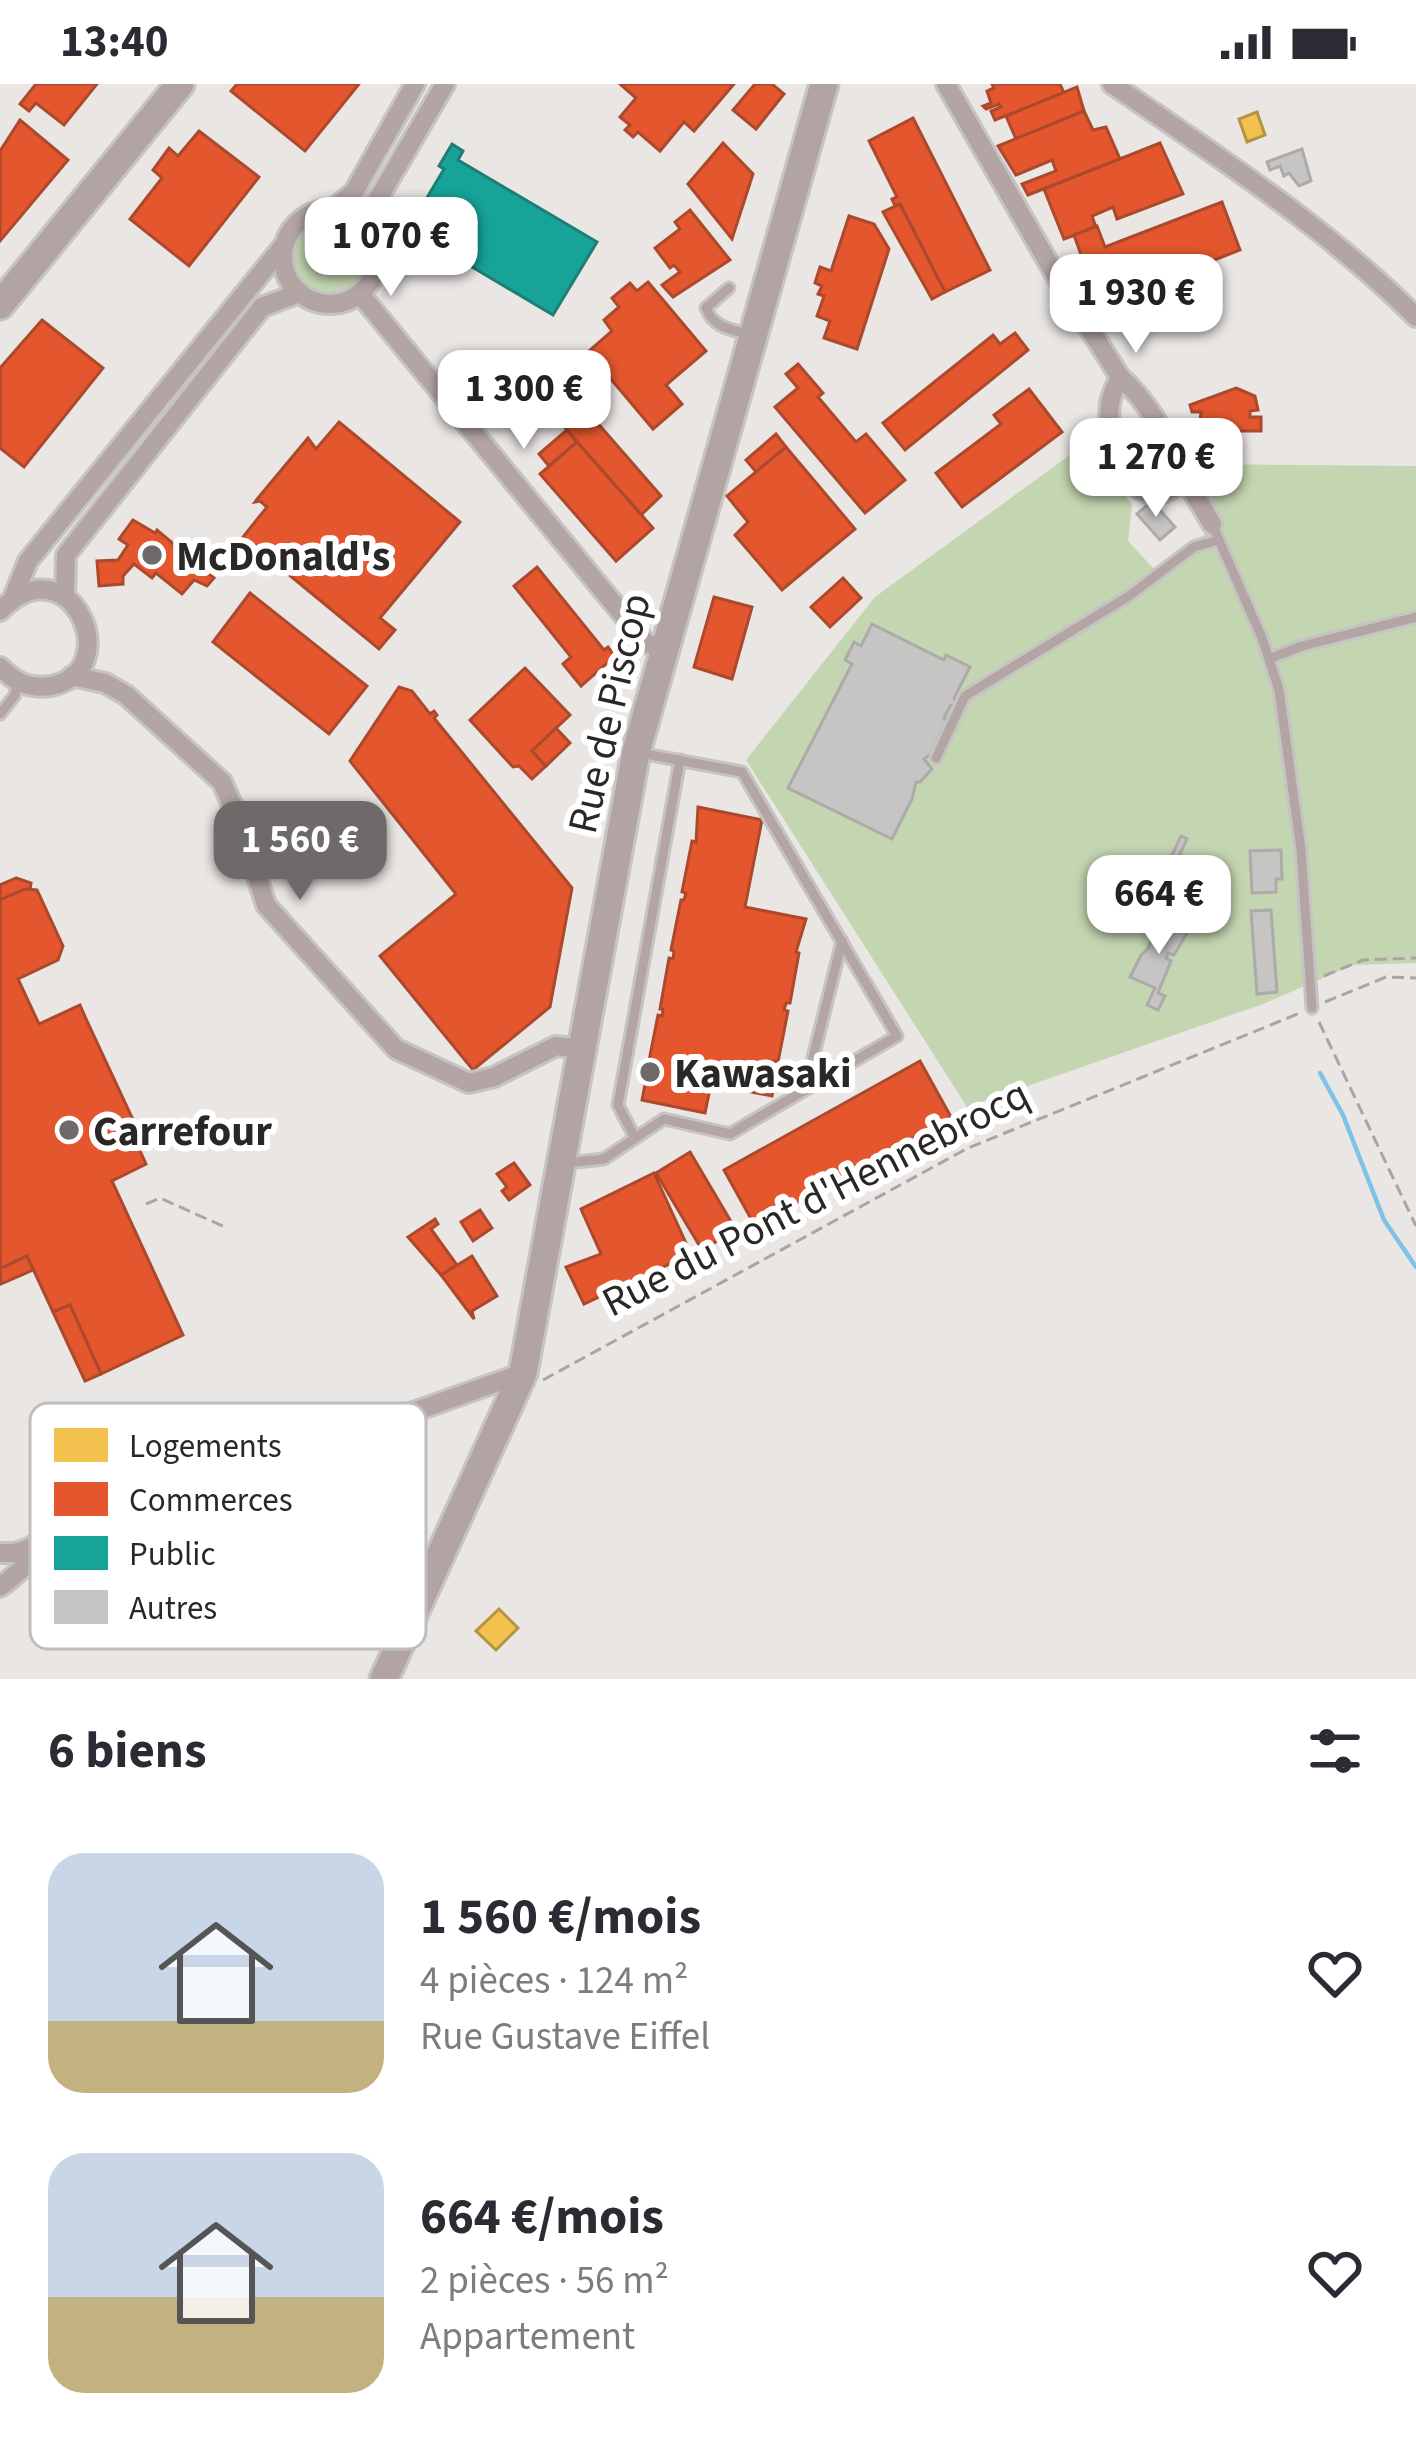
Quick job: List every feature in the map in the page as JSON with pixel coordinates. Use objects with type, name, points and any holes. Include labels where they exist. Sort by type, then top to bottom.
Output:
[{"type":"street","points":[[0,305],[180,84]]},
{"type":"street","points":[[7,604],[28,561],[302,220],[332,210],[354,192],[415,84]]},
{"type":"street","points":[[369,231],[375,204],[446,84]]},
{"type":"street","name":"Rue de Piscop","points":[[426,1587],[519,1384],[636,752],[824,84]]},
{"type":"street","points":[[946,84],[1052,269],[1176,455],[1216,532]]},
{"type":"street","points":[[1112,84],[1231,166],[1373,274],[1416,317]]},
{"type":"street","points":[[284,245],[286,276],[310,300],[336,304],[360,294],[377,257],[369,231],[359,220],[332,210]]},
{"type":"street","points":[[65,597],[66,555],[262,307],[299,292]]},
{"type":"street","points":[[360,294],[646,644],[663,649]]},
{"type":"street","points":[[1120,377],[1110,402],[1110,422],[1112,443],[1129,477],[1152,494],[1186,480]]},
{"type":"street","points":[[0,667],[17,682],[34,688],[57,685],[72,676],[85,658],[89,635],[85,619],[65,597],[32,591],[7,604]]},
{"type":"street","points":[[72,676],[105,683],[126,695],[222,782],[266,905],[396,1049],[469,1083],[494,1077],[556,1046],[583,1049]]},
{"type":"street","points":[[426,1407],[519,1384]]},
{"type":"street","points":[[0,1549],[30,1540]]},
{"type":"street","points":[[0,1549],[15,1552],[30,1546]]},
{"type":"street","points":[[0,1587],[22,1570],[30,1553]]},
{"type":"street","name":"Rue de Piscop","points":[[384,1679],[398,1649]]},
{"type":"lane","points":[[729,288],[706,308],[707,314],[726,329],[752,335]]},
{"type":"lane","points":[[936,758],[965,696],[1129,596],[1216,532],[1279,690],[1304,873],[1312,1008]]},
{"type":"lane","points":[[1269,659],[1416,617]]},
{"type":"lane","points":[[0,714],[15,695],[17,682]]},
{"type":"lane","points":[[562,1162],[581,1165],[604,1159],[664,1119],[730,1134],[897,1036],[742,772],[636,752]]},
{"type":"lane","points":[[635,1138],[618,1105],[680,760]]},
{"type":"lane","points":[[805,1090],[842,941]]},
{"type":"path","points":[[1312,982],[1363,961],[1416,958]]},
{"type":"path","name":"Rue du Pont d'Hennebrocq","points":[[519,1384],[968,1148],[1386,977],[1416,979]]},
{"type":"path","points":[[1312,1008],[1416,1226]]},
{"type":"path","points":[[146,1204],[160,1198],[227,1228]]},
{"type":"green space","points":[[330,221],[356,232],[367,258],[356,284],[330,295],[304,284],[293,258],[304,232]]},
{"type":"green space","points":[[1089,441],[1132,505],[1128,541],[1154,569],[1220,524],[1200,464],[1416,466],[1416,963],[1353,965],[1263,1004],[967,1107],[746,760],[875,597]]},
{"type":"building: Logements","points":[[1257,112],[1265,135],[1247,142],[1239,119]]},
{"type":"building: Logements","points":[[499,1609],[518,1628],[496,1650],[476,1631]]},
{"type":"building: Commerces","points":[[36,84],[97,84],[64,125],[36,103],[29,111],[20,104]]},
{"type":"building: Commerces","points":[[237,84],[359,84],[305,151],[231,91]]},
{"type":"building: Commerces","points":[[620,84],[734,84],[694,131],[684,122],[660,151],[638,132],[633,137],[625,130],[630,125],[620,117],[636,98]]},
{"type":"building: Commerces","points":[[755,84],[772,84],[784,94],[756,129],[733,110]]},
{"type":"building: Commerces","points":[[992,84],[1060,84],[1064,93],[995,120],[991,111],[999,104],[983,106],[991,103],[987,91],[994,88]]},
{"type":"building: Commerces","points":[[1077,87],[1084,111],[1016,139],[1006,116]]},
{"type":"building: Commerces","points":[[1084,111],[1093,130],[1106,127],[1120,159],[1028,195],[1022,184],[1056,171],[1052,160],[1016,175],[998,146]]},
{"type":"building: Commerces","points":[[913,118],[990,270],[945,292],[900,204],[895,206],[892,199],[897,197],[869,141]]},
{"type":"building: Commerces","points":[[20,120],[68,160],[0,241],[0,151]]},
{"type":"building: Commerces","points":[[199,131],[259,177],[189,266],[130,219],[162,178],[153,170],[169,148],[178,156]]},
{"type":"building: Commerces","points":[[723,143],[753,174],[732,239],[688,184]]},
{"type":"building: Commerces","points":[[1160,143],[1183,194],[1117,219],[1113,207],[1092,216],[1096,227],[1064,239],[1044,189]]},
{"type":"building: Commerces","points":[[1222,202],[1240,250],[1107,302],[1092,266],[1097,258],[1084,263],[1074,235],[1097,226],[1105,247]]},
{"type":"building: Commerces","points":[[900,204],[945,292],[932,299],[883,212]]},
{"type":"building: Commerces","points":[[690,210],[730,260],[673,297],[662,285],[680,272],[674,265],[670,268],[655,248],[680,229],[675,222]]},
{"type":"building: Commerces","points":[[849,216],[874,224],[889,249],[857,349],[824,338],[830,321],[817,316],[824,296],[818,294],[822,286],[815,283],[820,267],[831,271]]},
{"type":"building: Commerces","points":[[648,282],[706,351],[666,385],[682,404],[653,429],[588,352],[612,331],[604,320],[619,307],[612,298],[630,283],[637,291]]},
{"type":"building: Commerces","points":[[42,320],[103,368],[24,467],[0,448],[0,368]]},
{"type":"building: Commerces","points":[[1015,333],[1028,350],[905,450],[883,423],[993,335],[1000,344]]},
{"type":"building: Commerces","points":[[798,364],[823,393],[818,397],[856,442],[866,434],[905,480],[865,513],[775,407],[798,388],[786,374]]},
{"type":"building: Commerces","points":[[1236,388],[1255,396],[1258,410],[1250,411],[1250,417],[1261,417],[1261,431],[1199,431],[1201,412],[1192,412],[1190,405]]},
{"type":"building: Commerces","points":[[1029,389],[1062,432],[962,507],[936,473],[1001,424],[994,415]]},
{"type":"building: Commerces","points":[[581,404],[661,496],[641,515],[560,422]]},
{"type":"building: Commerces","points":[[339,422],[460,522],[380,618],[395,630],[379,649],[243,537],[267,507],[255,502],[308,438],[316,449]]},
{"type":"building: Commerces","points":[[567,430],[577,442],[549,466],[539,454]]},
{"type":"building: Commerces","points":[[776,434],[786,447],[756,472],[746,460]]},
{"type":"building: Commerces","points":[[577,442],[653,528],[616,561],[540,474]]},
{"type":"building: Commerces","points":[[786,447],[855,529],[782,590],[735,535],[748,522],[727,496]]},
{"type":"building: Commerces","name":"McDonald's","points":[[133,520],[157,530],[214,578],[207,586],[194,580],[182,594],[156,573],[152,578],[134,564],[123,576],[123,584],[99,586],[97,561],[118,560],[128,545],[119,539]]},
{"type":"building: Commerces","points":[[537,567],[604,650],[608,647],[615,656],[581,686],[563,664],[571,657],[514,586]]},
{"type":"building: Commerces","points":[[843,578],[861,598],[830,627],[811,607]]},
{"type":"building: Commerces","points":[[250,593],[367,686],[329,734],[213,642]]},
{"type":"building: Commerces","points":[[714,597],[752,607],[732,679],[694,667]]},
{"type":"building: Commerces","points":[[525,668],[570,715],[532,751],[546,766],[532,779],[519,766],[513,767],[470,720]]},
{"type":"building: Commerces","points":[[399,687],[412,691],[430,714],[434,711],[434,718],[572,888],[550,1007],[473,1070],[380,956],[456,894],[350,761]]},
{"type":"building: Commerces","points":[[556,728],[570,743],[546,766],[532,751]]},
{"type":"building: Commerces","points":[[698,807],[762,820],[745,907],[806,919],[796,952],[790,1003],[784,1010],[788,1011],[778,1062],[774,1061],[772,1096],[711,1084],[705,1113],[642,1100],[647,1074],[651,1075],[648,1066],[658,1015],[662,1016],[692,841],[696,842]]},
{"type":"building: Commerces","points":[[16,878],[31,883],[30,890],[0,900],[0,885]]},
{"type":"building: Commerces","name":"Carrefour","points":[[25,889],[37,890],[63,946],[58,960],[18,979],[39,1024],[80,1005],[143,1141],[137,1144],[146,1164],[112,1181],[183,1335],[101,1374],[70,1305],[53,1312],[27,1256],[0,1269],[0,900]]},
{"type":"building: Commerces","points":[[920,1061],[951,1117],[755,1226],[724,1170]]},
{"type":"building: Commerces","points":[[690,1152],[736,1230],[702,1250],[656,1173]]},
{"type":"building: Commerces","points":[[514,1163],[530,1185],[509,1200],[502,1191],[507,1187],[497,1174]]},
{"type":"building: Commerces","points":[[654,1173],[691,1254],[584,1304],[566,1267],[601,1254],[581,1209]]},
{"type":"building: Commerces","points":[[480,1210],[492,1228],[473,1241],[461,1222]]},
{"type":"building: Commerces","points":[[435,1219],[438,1224],[431,1229],[457,1265],[441,1275],[408,1237]]},
{"type":"building: Commerces","points":[[27,1256],[33,1270],[1,1284],[0,1269]]},
{"type":"building: Commerces","points":[[472,1256],[497,1296],[472,1311],[474,1319],[441,1275]]},
{"type":"building: Commerces","points":[[70,1305],[101,1374],[85,1381],[53,1312]]},
{"type":"building: Public","points":[[452,144],[463,151],[458,160],[597,242],[553,315],[425,239],[429,233],[419,211],[444,169],[439,166]]},
{"type":"building: Autres","points":[[1302,149],[1311,181],[1299,186],[1289,173],[1284,176],[1280,166],[1270,170],[1267,162]]},
{"type":"building: Autres","points":[[1152,501],[1175,527],[1160,540],[1137,514]]},
{"type":"building: Autres","points":[[872,624],[944,660],[946,655],[970,667],[931,754],[924,759],[932,769],[916,782],[892,839],[788,788],[852,664],[845,660],[854,642],[861,646]]},
{"type":"building: Autres","points":[[1181,836],[1187,839],[1157,902],[1151,899]]},
{"type":"building: Autres","points":[[1281,850],[1282,879],[1276,879],[1276,892],[1252,893],[1250,851]]},
{"type":"building: Autres","points":[[1271,910],[1277,992],[1257,994],[1251,911]]},
{"type":"building: Autres","points":[[1160,914],[1190,928],[1174,955],[1168,953],[1166,958],[1171,961],[1158,993],[1165,996],[1158,1010],[1147,1005],[1155,988],[1130,977],[1148,949]]},
{"type":"waterway","points":[[1320,1073],[1343,1115],[1384,1220],[1416,1267]]},
{"type":"place","name":"McDonald's","points":[[152,555]]},
{"type":"place","name":"Kawasaki","points":[[650,1072]]},
{"type":"place","name":"Carrefour","points":[[69,1130]]}]
